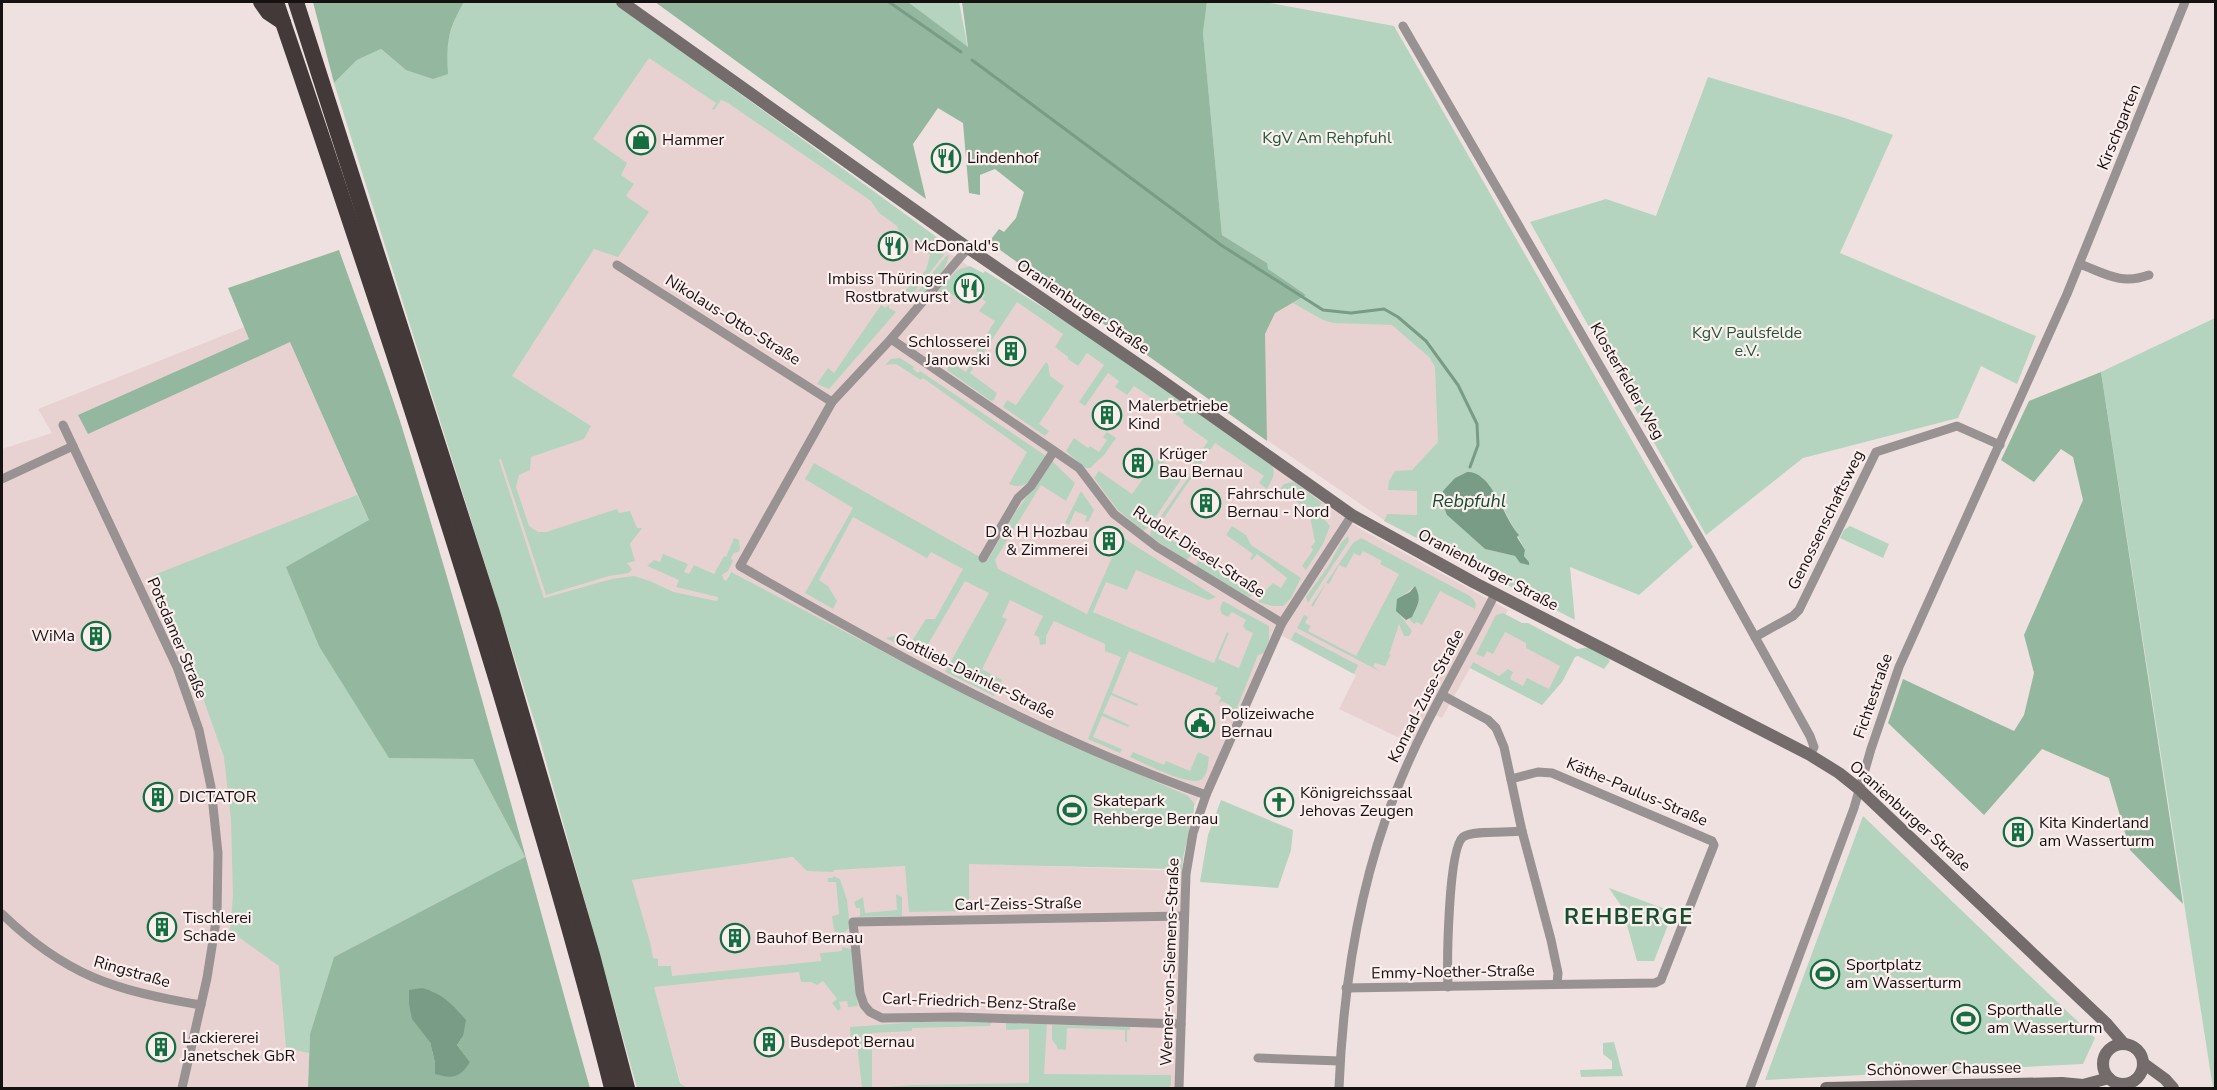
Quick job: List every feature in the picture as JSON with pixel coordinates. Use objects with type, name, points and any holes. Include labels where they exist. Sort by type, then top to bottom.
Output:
[{"type":"highway","points":[[261,2],[268,12],[283,22]]},
{"type":"highway","points":[[276,2],[425,451],[484,639],[559,893],[612,1089]]},
{"type":"highway","points":[[300,5],[492,613],[592,955],[627,1089]]},
{"type":"main road","name":"Oranienburger Straße","points":[[622,2],[968,248],[1352,515],[1496,594],[1810,755],[1839,773],[1859,789],[2106,1023],[2124,1044]]},
{"type":"main road","name":"Oranienburger Straße","points":[[2097,1016],[2106,1036],[2106,1057]]},
{"type":"main road","points":[[2143,1064],[2138,1077],[2124,1084],[2109,1078],[2104,1071],[2106,1057],[2115,1046],[2124,1044],[2138,1051],[2143,1064],[2165,1079],[2172,1089]]},
{"type":"main road","name":"Schönower Chaussee","points":[[2062,1083],[2092,1073],[2106,1057]]},
{"type":"main road","points":[[2138,1077],[2172,1089]]},
{"type":"main road","name":"Schönower Chaussee","points":[[1827,1088],[2062,1083],[2083,1085],[2109,1078]]},
{"type":"street","name":"Kirschgarten","points":[[2025,390],[2080,264],[2185,2]]},
{"type":"street","name":"Klosterfelder Weg","points":[[1403,26],[1533,248],[1755,637],[1810,736],[1814,747],[1810,755]]},
{"type":"street","points":[[832,402],[891,339],[968,248]]},
{"type":"street","name":"Nikolaus-Otto-Straße","points":[[617,264],[832,402]]},
{"type":"street","points":[[2080,264],[2121,279],[2135,280],[2149,274]]},
{"type":"street","name":"Rudolf-Diesel-Straße","points":[[891,339],[1079,468],[1119,519],[1189,567],[1282,623]]},
{"type":"street","name":"Fichtestraße","points":[[1750,1089],[1859,789],[1870,749],[1911,636],[2025,390]]},
{"type":"street","name":"Gottlieb-Daimler-Straße","points":[[832,402],[740,566],[859,634],[995,705],[1131,766],[1206,795]]},
{"type":"street","name":"Potsdamer Straße","points":[[63,424],[177,667],[203,747],[214,813],[218,877],[213,942],[182,1089]]},
{"type":"street","name":"Genossenschaftsweg","points":[[1755,637],[1793,616],[1799,610],[1876,452],[1957,426],[2000,445]]},
{"type":"street","points":[[2,479],[73,446]]},
{"type":"street","points":[[984,558],[1018,498],[1031,486],[1054,451]]},
{"type":"street","name":"Werner-von-Siemens-Straße","points":[[1179,1089],[1184,916],[1190,848],[1206,795],[1282,623],[1352,515]]},
{"type":"street","name":"Konrad-Zuse-Straße","points":[[1339,1089],[1346,988],[1356,929],[1378,845],[1396,793],[1419,740],[1496,594]]},
{"type":"street","name":"Emmy-Noether-Straße","points":[[1346,988],[1557,984],[1551,940],[1522,831],[1504,747],[1496,728],[1488,720],[1442,695]]},
{"type":"street","name":"Käthe-Paulus-Straße","points":[[1511,779],[1538,772],[1552,773],[1705,837],[1714,845],[1661,980],[1655,983],[1557,984]]},
{"type":"street","points":[[1448,987],[1448,926],[1459,843],[1463,837],[1472,835],[1522,831]]},
{"type":"street","name":"Ringstraße","points":[[2,914],[42,950],[88,976],[128,990],[201,1005]]},
{"type":"street","name":"Carl-Zeiss-Straße","points":[[853,922],[1184,916]]},
{"type":"street","name":"Carl-Friedrich-Benz-Straße","points":[[853,922],[862,999],[870,1012],[882,1018],[957,1017],[1181,1024]]},
{"type":"street","points":[[1258,1058],[1340,1061]]},
{"type":"shaded area","points":[[313,2],[464,2],[449,36],[448,74],[433,79],[406,70],[381,49],[357,60],[334,83]]},
{"type":"shaded area","points":[[655,2],[908,2],[968,47],[962,2],[1207,2],[1203,33],[1222,235],[1267,263],[1268,269],[1306,295],[1275,313],[1265,334],[1267,441],[989,242],[999,229],[1004,232],[1016,218],[1024,192],[995,169],[980,175],[980,195],[969,193],[963,123],[938,108],[913,144],[926,199]]},
{"type":"shaded area","points":[[641,39],[1149,391],[1271,464],[1362,530],[1508,610],[1503,620],[1575,657],[1562,682],[1542,705],[1470,668],[1442,718],[1428,711],[1412,744],[1339,709],[1356,675],[1273,631],[1212,772],[1194,807],[1194,803],[991,708],[730,572],[717,601],[674,592],[650,581],[611,579],[544,598],[475,383],[569,139]]},
{"type":"shaded area","points":[[339,250],[393,399],[425,504],[474,671],[590,1088],[308,1088],[310,1034],[334,957],[525,857],[473,759],[389,758],[319,646],[286,567],[369,520],[290,342],[88,434],[78,415],[249,339],[228,288]],"holes":[[[463,1036],[457,1045],[470,1062],[435,1074],[430,1042]]]},
{"type":"shaded area","points":[[1244,261],[1323,310],[1377,309],[1454,379],[1424,541],[1384,520],[1239,421]]},
{"type":"shaded area","points":[[295,307],[525,857],[334,957],[310,1034],[308,1088],[2,1088],[2,449],[52,433],[38,409]]},
{"type":"shaded area","points":[[2101,372],[2183,904],[2130,850],[2109,778],[2042,749],[1984,815],[1888,723],[1903,679],[2014,731],[2024,715],[2034,673],[2024,635],[2083,500],[2073,457],[2061,449],[2034,482],[2001,460],[2029,401]]},
{"type":"shaded area","points":[[794,857],[1182,871],[1176,1088],[682,1088],[650,976],[631,880]]},
{"type":"green space","points":[[464,2],[614,2],[942,241],[939,247],[944,255],[905,303],[899,296],[901,292],[904,292],[926,270],[930,255],[923,247],[899,231],[897,226],[879,213],[871,201],[728,103],[721,100],[714,110],[712,109],[716,103],[649,58],[593,139],[627,163],[621,175],[634,184],[626,196],[649,212],[618,257],[594,249],[512,376],[591,426],[584,439],[531,457],[530,470],[519,475],[516,487],[529,526],[538,532],[546,532],[617,509],[619,513],[630,511],[637,528],[642,528],[630,544],[635,561],[627,563],[632,569],[629,573],[609,576],[546,595],[501,459],[499,460],[544,598],[611,579],[634,576],[674,592],[717,601],[718,597],[676,587],[679,580],[647,566],[654,560],[660,562],[663,554],[688,564],[684,572],[689,574],[694,565],[714,574],[724,556],[726,557],[734,538],[739,540],[740,550],[731,558],[733,561],[728,571],[722,575],[724,580],[726,581],[731,572],[991,708],[1188,796],[1194,803],[1194,812],[1182,871],[1172,873],[1172,869],[969,864],[969,911],[909,912],[905,866],[834,870],[833,872],[807,871],[793,857],[632,880],[653,958],[658,959],[658,966],[671,966],[672,976],[821,961],[820,953],[842,951],[842,947],[852,949],[858,1006],[848,1007],[847,1001],[839,1002],[841,1008],[838,1011],[832,1003],[837,999],[823,981],[817,985],[811,982],[801,982],[799,972],[654,987],[680,1083],[687,1088],[637,1088],[538,733],[334,83],[357,60],[381,49],[406,70],[446,45],[456,16]]},
{"type":"green space","points":[[908,2],[959,2],[968,48]]},
{"type":"green space","name":"KgV Am Rehpfuhl","points":[[1207,2],[1265,2],[1394,26],[1693,547],[1639,595],[1570,567],[1575,620],[1384,521],[1387,514],[1417,515],[1417,491],[1388,490],[1389,481],[1395,471],[1412,470],[1438,442],[1435,367],[1430,358],[1392,325],[1333,323],[1293,303],[1306,295],[1267,269],[1267,263],[1222,235],[1203,33]],"holes":[[[1467,472],[1482,477],[1499,500],[1525,550],[1524,556],[1529,562],[1520,563],[1515,556],[1485,549],[1447,515],[1455,478]]]},
{"type":"green space","name":"KgV Paulsfelde e.V.","points":[[1708,77],[1842,117],[1893,135],[1840,253],[2036,336],[2017,384],[1981,366],[1958,418],[1803,458],[1706,535],[1530,222],[1606,199],[1656,216]]},
{"type":"green space","points":[[949,255],[944,268],[933,284],[920,298],[908,304],[946,256]]},
{"type":"green space","points":[[970,266],[983,273],[985,271],[1079,330],[1271,464],[1274,473],[1267,489],[1259,483],[1264,476],[1215,443],[1164,518],[1162,517],[1153,528],[1187,550],[1186,552],[1191,556],[1186,561],[1150,536],[1151,530],[1195,468],[1192,465],[1208,441],[1183,423],[1184,420],[1134,386],[1127,395],[1115,387],[1119,381],[1108,373],[1085,406],[1079,402],[1104,365],[1087,353],[1078,366],[1068,359],[1055,347],[1063,334],[1017,302],[970,373],[997,393],[994,400],[991,401],[947,370],[950,362],[966,372],[995,321],[979,311],[986,302],[982,299],[985,295],[981,292],[983,288],[981,287],[979,290],[967,282],[954,296],[947,291],[938,299],[935,294],[957,270]]},
{"type":"green space","points":[[881,305],[885,308],[889,305],[889,308],[896,312],[829,389],[817,384],[828,368],[834,373]]},
{"type":"green space","points":[[2215,318],[2216,1088],[2213,1088],[2101,372]]},
{"type":"green space","points":[[900,358],[914,367],[913,369],[918,373],[920,371],[1046,456],[1032,479],[1022,486],[1009,484],[1027,452],[923,378],[921,380],[896,364],[885,365],[891,359]]},
{"type":"green space","points":[[1046,362],[1050,376],[1064,386],[1039,424],[1049,431],[1045,436],[1003,407],[1007,400],[1016,405]]},
{"type":"green space","points":[[1107,432],[1116,438],[1104,455],[1090,468],[1085,468],[1066,451],[1074,438],[1088,448],[1090,446],[1099,452],[1107,440],[1103,437]]},
{"type":"green space","points":[[1158,458],[1182,474],[1182,478],[1149,527],[1143,531],[1117,509],[1094,478],[1099,471],[1132,494]]},
{"type":"green space","points":[[1052,461],[1075,483],[1066,501],[1041,485],[995,560],[998,569],[1087,614],[1114,553],[1110,551],[1116,537],[1106,533],[1109,527],[1216,597],[1208,600],[1136,570],[1127,590],[1106,582],[1093,612],[1214,663],[1227,632],[1229,633],[1218,659],[1239,668],[1253,633],[1243,626],[1246,620],[1232,612],[1228,617],[1222,614],[1220,608],[1223,601],[1269,626],[1269,640],[1264,653],[1258,655],[1235,713],[1228,711],[1230,705],[1221,701],[1218,705],[1221,697],[1215,694],[1218,688],[1129,651],[1112,693],[1138,704],[1137,706],[1111,695],[1103,713],[1129,725],[1128,727],[1102,716],[1093,737],[1122,749],[1120,753],[1088,739],[1121,657],[1105,651],[1105,644],[1054,621],[1046,636],[1046,644],[1040,645],[1039,637],[1034,635],[1043,616],[1010,600],[1002,617],[1007,619],[982,669],[1002,680],[994,696],[945,672],[989,593],[965,581],[927,646],[943,656],[937,665],[886,638],[894,636],[910,644],[926,619],[935,619],[963,569],[931,552],[927,558],[853,517],[819,580],[828,586],[837,601],[833,609],[805,593],[853,508],[805,479],[814,463],[987,561],[1015,513]]},
{"type":"green space","points":[[1292,482],[1322,503],[1317,510],[1330,526],[1323,544],[1306,570],[1302,566],[1313,550],[1311,547],[1315,542],[1309,511],[1280,489],[1284,484]]},
{"type":"green space","points":[[1081,491],[1094,510],[1088,522],[1085,521],[1087,516],[1075,511],[1069,525],[1065,523]]},
{"type":"green space","points":[[357,495],[369,520],[389,758],[473,759],[525,857],[334,957],[310,1034],[309,1053],[286,1048],[279,966],[230,931],[233,896],[231,820],[224,757],[198,684],[154,575]]},
{"type":"green space","points":[[1232,526],[1246,535],[1251,545],[1301,578],[1291,598],[1283,606],[1258,602],[1273,583],[1281,588],[1287,578],[1257,554],[1252,560],[1250,559],[1253,554],[1226,535]]},
{"type":"green space","points":[[1850,526],[1889,544],[1883,558],[1840,538],[1844,530]]},
{"type":"green space","points":[[1348,536],[1349,541],[1308,603],[1306,597]]},
{"type":"green space","points":[[1361,538],[1468,595],[1476,604],[1475,609],[1440,591],[1422,625],[1417,622],[1414,624],[1409,619],[1418,604],[1415,586],[1405,594],[1400,615],[1412,631],[1409,636],[1404,636],[1399,624],[1389,655],[1391,654],[1385,666],[1375,663],[1373,666],[1381,672],[1297,628],[1304,615],[1308,617],[1305,623],[1311,626],[1308,631],[1356,656],[1399,574],[1380,564],[1382,561],[1363,551],[1360,556],[1354,553],[1346,568],[1339,565],[1313,607],[1311,605],[1353,543]]},
{"type":"green space","points":[[1200,558],[1243,588],[1255,589],[1250,598],[1195,566]]},
{"type":"green space","points":[[1503,613],[1522,623],[1528,623],[1577,649],[1590,647],[1605,655],[1610,661],[1604,669],[1578,656],[1575,657],[1562,682],[1542,705],[1470,668],[1473,662],[1499,676],[1508,669],[1513,672],[1510,679],[1523,686],[1527,678],[1549,689],[1560,666],[1526,648],[1526,643],[1505,632],[1493,654],[1487,651],[1484,657],[1476,654],[1496,615]]},
{"type":"green space","points":[[1295,632],[1358,665],[1354,674],[1291,640]]},
{"type":"green space","points":[[1133,752],[1164,765],[1166,761],[1190,771],[1198,752],[1209,757],[1205,774],[1197,781],[1167,774],[1130,757]]},
{"type":"green space","points":[[1221,800],[1293,830],[1291,850],[1278,888],[1200,882],[1208,835]]},
{"type":"green space","points":[[1863,816],[2095,1038],[2083,1064],[1765,1080]]},
{"type":"green space","points":[[833,876],[840,879],[847,900],[850,927],[840,933],[834,931],[832,916],[839,914],[836,882],[828,882],[828,878],[833,878]]},
{"type":"green space","points":[[1609,888],[1673,912],[1654,961],[1637,961],[1622,907]]},
{"type":"green space","points":[[896,894],[902,897],[902,916],[857,917],[860,916],[860,908],[856,908],[854,902],[863,897],[865,913],[897,910]]},
{"type":"green space","points":[[918,1022],[992,1022],[990,1026],[912,1028],[912,1031],[872,1033],[872,1088],[862,1088],[857,1044],[851,1044],[850,1027]]},
{"type":"green space","points":[[1006,1023],[1047,1024],[1044,1074],[1171,1075],[1171,1085],[1168,1088],[873,1088],[1029,1083],[1029,1029],[1006,1030]]},
{"type":"green space","points":[[1052,1025],[1130,1026],[1130,1030],[1127,1030],[1127,1042],[1125,1042],[1125,1030],[1067,1028],[1066,1050],[1057,1049],[1052,1040]]},
{"type":"green space","points":[[1614,1042],[1623,1076],[1581,1077],[1580,1070],[1612,1069],[1612,1061],[1603,1054],[1603,1043]]},
{"type":"water","name":"Rebpfuhl","points":[[1467,472],[1484,479],[1497,497],[1519,535],[1517,537],[1525,550],[1524,556],[1529,565],[1520,563],[1515,556],[1485,549],[1447,515],[1443,491],[1455,478]]},
{"type":"water","points":[[1415,586],[1418,602],[1412,617],[1406,620],[1396,611],[1397,599],[1410,592]]},
{"type":"water","points":[[422,988],[447,1000],[466,1020],[463,1036],[457,1045],[470,1062],[463,1071],[455,1076],[435,1074],[430,1042],[412,1019],[409,990]]},
{"type":"waterway","points":[[889,2],[961,52]]},
{"type":"waterway","points":[[972,60],[1221,245],[1323,310],[1351,313],[1384,309],[1398,317],[1426,341],[1458,385],[1477,424],[1478,445],[1470,467]]},
{"type":"place","name":"Hammer","points":[[641,140]]},
{"type":"place","name":"Lindenhof","points":[[946,158]]},
{"type":"place","name":"McDonald's","points":[[893,246]]},
{"type":"place","name":"Imbiss Thüringer Rostbratwurst","points":[[969,288]]},
{"type":"place","name":"Schlosserei Janowski","points":[[1011,351]]},
{"type":"place","name":"Malerbetriebe Kind","points":[[1107,415]]},
{"type":"place","name":"Krüger Bau Bernau","points":[[1138,463]]},
{"type":"place","name":"Fahrschule Bernau - Nord","points":[[1206,503]]},
{"type":"place","name":"D & H Hozbau & Zimmerei","points":[[1109,541]]},
{"type":"place","name":"WiMa","points":[[96,636]]},
{"type":"place","name":"Polizeiwache Bernau","points":[[1200,723]]},
{"type":"place","name":"DICTATOR","points":[[158,797]]},
{"type":"place","name":"Königreichssaal Jehovas Zeugen","points":[[1279,802]]},
{"type":"place","name":"Skatepark Rehberge Bernau","points":[[1072,810]]},
{"type":"place","name":"Kita Kinderland am Wasserturm","points":[[2018,832]]},
{"type":"place","name":"Tischlerei Schade","points":[[162,927]]},
{"type":"place","name":"Bauhof Bernau","points":[[735,938]]},
{"type":"place","name":"Sportplatz am Wasserturm","points":[[1825,974]]},
{"type":"place","name":"Sporthalle am Wasserturm","points":[[1966,1019]]},
{"type":"place","name":"Busdepot Bernau","points":[[769,1042]]},
{"type":"place","name":"Lackiererei Janetschek GbR","points":[[161,1047]]},
{"type":"district","name":"REHBERGE","points":[[1629,917]]}]
